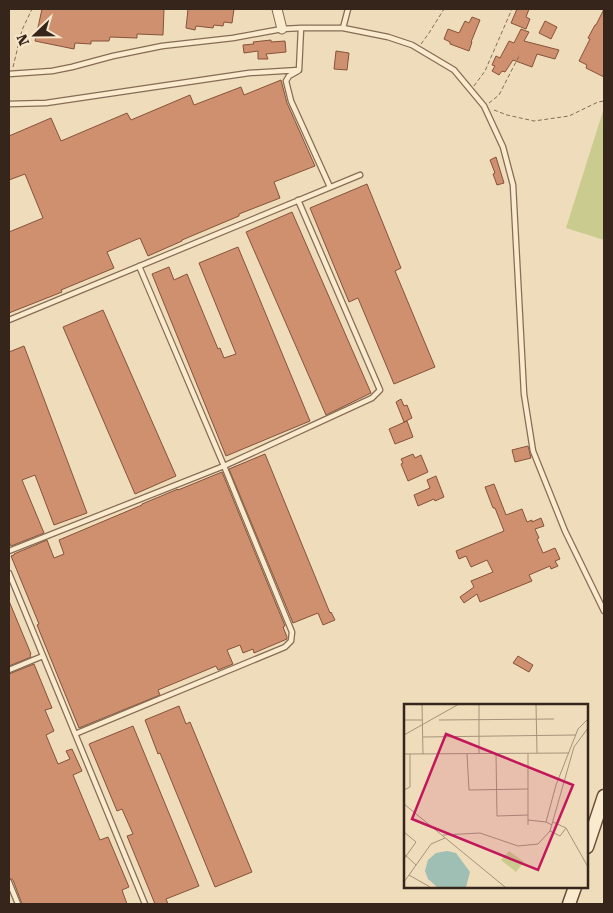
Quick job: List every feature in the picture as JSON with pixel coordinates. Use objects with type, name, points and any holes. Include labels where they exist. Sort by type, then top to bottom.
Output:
[{"type":"main road","points":[[588,845],[604,796]]},
{"type":"main road","points":[[569,904],[575,888]]},
{"type":"street","points":[[277,9],[282,29]]},
{"type":"lane","points":[[343,28],[348,9]]},
{"type":"lane","points":[[10,74],[52,71],[162,46],[301,28],[343,28],[388,37],[412,45],[454,70],[484,106],[503,147],[513,185],[524,394],[533,451],[565,531],[604,611]]},
{"type":"lane","points":[[299,70],[301,28]]},
{"type":"lane","points":[[9,104],[46,103],[249,73],[299,70]]},
{"type":"lane","points":[[299,70],[289,76],[286,81],[291,102],[330,187]]},
{"type":"lane","points":[[9,320],[360,174]]},
{"type":"lane","points":[[9,550],[224,466],[372,398],[380,390],[298,200]]},
{"type":"lane","points":[[75,734],[285,647],[291,641],[292,632],[139,266]]},
{"type":"lane","points":[[9,573],[145,904]]},
{"type":"lane","points":[[9,670],[43,656]]},
{"type":"lane","points":[[9,882],[18,904]]},
{"type":"path","points":[[10,74],[22,30],[32,9]]},
{"type":"path","points":[[418,48],[444,9]]},
{"type":"path","points":[[471,90],[485,71],[512,9]]},
{"type":"path","points":[[484,106],[499,95],[520,54]]},
{"type":"path","points":[[484,106],[534,121],[569,116],[604,101]]},
{"type":"green space","points":[[604,111],[604,240],[566,228]]},
{"type":"building","points":[[42,9],[164,9],[163,35],[137,34],[137,38],[110,37],[109,41],[91,41],[91,44],[75,43],[74,49],[35,41]]},
{"type":"building","points":[[188,9],[234,9],[232,23],[224,22],[223,26],[214,25],[213,28],[196,26],[195,30],[186,28]]},
{"type":"building","points":[[517,9],[529,9],[526,17],[530,19],[526,29],[511,23]]},
{"type":"building","points":[[604,9],[604,77],[586,68],[587,65],[579,61],[590,39],[588,38]]},
{"type":"building","points":[[472,17],[480,20],[469,51],[450,44],[450,42],[444,39],[448,29],[459,33],[465,21],[469,23]]},
{"type":"building","points":[[545,21],[557,27],[551,39],[539,33]]},
{"type":"building","points":[[521,29],[529,32],[524,41],[559,50],[555,59],[537,54],[532,67],[513,60],[505,72],[502,71],[499,75],[492,71],[495,66],[492,65],[496,56],[500,58],[509,41],[514,43]]},
{"type":"building","points":[[271,40],[271,42],[285,41],[286,52],[266,54],[268,59],[258,59],[258,51],[244,53],[243,45]]},
{"type":"building","points":[[336,51],[349,53],[347,70],[334,69]]},
{"type":"building","points":[[281,80],[287,103],[315,166],[274,182],[280,198],[239,214],[239,216],[148,256],[140,238],[107,252],[114,268],[61,290],[62,292],[9,313],[9,232],[43,218],[25,174],[9,180],[9,136],[51,118],[61,141],[127,113],[131,120],[190,95],[194,105],[241,87],[244,95]]},
{"type":"building","points":[[496,157],[504,183],[497,185],[490,160]]},
{"type":"building","points":[[367,184],[401,268],[395,271],[435,367],[394,384],[358,298],[349,302],[310,208]]},
{"type":"building","points":[[292,212],[371,393],[326,415],[246,232]]},
{"type":"building","points":[[238,247],[310,421],[226,456],[152,274],[169,267],[174,280],[187,274],[218,349],[220,348],[224,358],[236,354],[199,263]]},
{"type":"building","points":[[103,310],[176,476],[135,494],[63,327]]},
{"type":"building","points":[[24,346],[87,513],[54,525],[35,475],[22,480],[44,533],[11,546],[9,542],[9,352]]},
{"type":"building","points":[[401,399],[404,406],[407,405],[412,418],[404,422],[396,402]]},
{"type":"building","points":[[407,421],[413,437],[395,444],[389,429]]},
{"type":"building","points":[[528,446],[531,458],[515,462],[512,450]]},
{"type":"building","points":[[265,454],[330,613],[335,620],[323,625],[318,613],[293,623],[229,469]]},
{"type":"building","points":[[413,454],[415,458],[421,455],[428,472],[408,481],[401,464],[403,463],[401,459]]},
{"type":"building","points":[[222,472],[285,626],[283,627],[287,639],[254,653],[253,649],[243,653],[240,645],[227,650],[233,664],[218,670],[216,666],[158,690],[160,695],[79,728],[11,556],[47,540],[54,558],[64,554],[59,540]]},
{"type":"building","points":[[436,476],[444,497],[418,506],[414,495],[430,488],[427,480]]},
{"type":"building","points":[[494,484],[506,515],[522,509],[527,522],[541,518],[544,526],[535,529],[543,553],[555,548],[560,559],[555,561],[558,566],[551,569],[550,566],[529,575],[532,581],[480,602],[477,594],[464,603],[460,597],[474,587],[471,581],[493,572],[487,560],[471,567],[466,556],[459,559],[456,551],[504,531],[485,487]]},
{"type":"building","points":[[9,601],[31,657],[9,666]]},
{"type":"building","points":[[518,656],[533,665],[529,672],[513,663]]},
{"type":"building","points":[[34,664],[52,708],[45,710],[54,731],[46,735],[58,764],[70,759],[66,751],[72,749],[82,771],[73,775],[100,840],[108,837],[129,887],[122,890],[127,904],[22,904],[13,880],[9,878],[9,674]]},
{"type":"building","points":[[179,706],[186,724],[190,722],[252,872],[215,887],[145,720]]},
{"type":"building","points":[[133,726],[199,886],[166,899],[168,904],[155,904],[127,836],[133,834],[122,809],[117,811],[89,744]]}]
